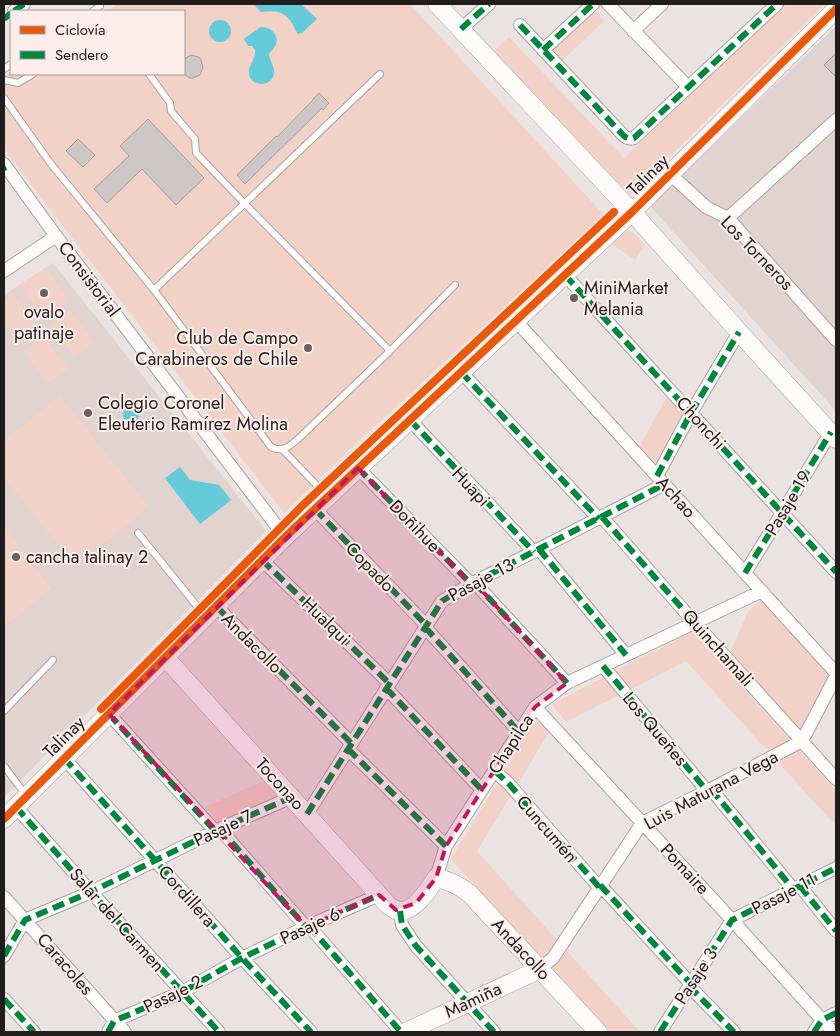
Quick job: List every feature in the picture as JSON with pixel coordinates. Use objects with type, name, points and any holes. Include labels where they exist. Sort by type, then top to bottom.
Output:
[{"type":"street","points":[[437,4],[632,212],[833,436]]},
{"type":"street","points":[[461,29],[489,4]]},
{"type":"street","points":[[543,50],[593,4]]},
{"type":"street","points":[[608,4],[688,87]]},
{"type":"street","points":[[633,31],[662,4]]},
{"type":"street","points":[[520,25],[624,136],[629,139],[634,138],[777,4]]},
{"type":"street","name":"Talinay","points":[[16,807],[285,537],[632,212],[836,9]]},
{"type":"street","points":[[728,218],[836,120]]},
{"type":"street","name":"Consistorial","points":[[4,166],[285,537]]},
{"type":"street","name":"Los Torneros","points":[[670,174],[706,207],[728,218],[836,340]]},
{"type":"street","points":[[4,271],[56,236]]},
{"type":"street","name":"Chonchi","points":[[565,275],[836,572]]},
{"type":"street","name":"Achao","points":[[516,321],[836,674]]},
{"type":"street","points":[[661,480],[691,413],[738,332]]},
{"type":"street","name":"Quinchamali","points":[[461,372],[600,518],[836,779]]},
{"type":"street","name":"Huapi","points":[[410,420],[536,551],[626,655]]},
{"type":"street","name":"Pasaje 19","points":[[745,573],[833,436]]},
{"type":"street","name":"Doñihue","points":[[358,468],[568,683]]},
{"type":"street","name":"Pasaje 13","points":[[307,814],[442,601],[600,518],[661,480]]},
{"type":"street","name":"Copado","points":[[321,503],[519,732]]},
{"type":"street","name":"Hualqui","points":[[262,560],[388,685],[482,790]]},
{"type":"street","name":"Chapilca","points":[[398,910],[403,911],[416,903],[436,878],[446,846],[535,707],[568,683],[762,591]]},
{"type":"street","name":"Andacollo","points":[[210,612],[350,746],[446,846]]},
{"type":"street","name":"Toconao","points":[[165,658],[389,906],[398,910],[402,925],[416,946],[494,1032]]},
{"type":"street","name":"Los Queñes","points":[[603,666],[709,790],[836,931]]},
{"type":"street","points":[[802,741],[836,674]]},
{"type":"street","name":"Pomaire","points":[[535,707],[833,1032]]},
{"type":"street","points":[[109,714],[308,926],[401,1032]]},
{"type":"street","name":"Luis Maturana Vega","points":[[540,969],[552,958],[642,823],[802,741]]},
{"type":"street","name":"Cordillera","points":[[64,758],[242,958],[311,1032]]},
{"type":"street","name":"Cuncumén","points":[[495,771],[734,1032]]},
{"type":"street","name":"Pasaje 7","points":[[25,920],[91,892],[218,830],[292,797]]},
{"type":"street","name":"Salar del Carmen","points":[[16,807],[219,1032]]},
{"type":"street","name":"Pasaje 11","points":[[732,920],[836,868]]},
{"type":"street","name":"Andacollo","points":[[436,878],[454,883],[470,894],[598,1032]]},
{"type":"street","name":"Pasaje 6","points":[[242,958],[379,895]]},
{"type":"street","name":"Caracoles","points":[[4,897],[25,920],[111,1027],[125,1032]]},
{"type":"street","points":[[4,956],[25,920]]},
{"type":"street","name":"Pasaje 3","points":[[660,1032],[732,920]]},
{"type":"street","name":"Pasaje 2","points":[[111,1027],[182,992],[242,958]]},
{"type":"street","name":"Mamiña","points":[[406,1032],[540,969]]},
{"type":"street","points":[[4,998],[34,1032]]},
{"type":"street","points":[[814,1032],[822,1020],[836,1013]]},
{"type":"lane","points":[[154,290],[380,74]]},
{"type":"lane","points":[[4,80],[18,83],[31,75]]},
{"type":"lane","points":[[150,75],[170,103],[171,111],[195,139],[196,152],[390,351]]},
{"type":"lane","points":[[4,98],[51,164],[154,290],[271,447],[276,450],[289,447],[298,439],[390,351],[455,285]]},
{"type":"lane","points":[[282,449],[321,503]]},
{"type":"lane","points":[[138,533],[210,612]]},
{"type":"lane","points":[[4,711],[54,660]]},
{"type":"lane","points":[[4,766],[22,790],[16,807]]},
{"type":"highlighted area","points":[[358,468],[471,584],[475,583],[567,683],[535,707],[446,846],[436,878],[416,903],[396,910],[379,895],[306,927],[109,714]]},
{"type":"shaded area","name":"Club de Campo Carabineros de Chile","points":[[115,4],[410,4],[604,215],[349,450],[284,513],[4,149],[4,77],[10,73],[10,75],[185,75],[185,10],[109,10],[116,6]]},
{"type":"shaded area","points":[[786,4],[825,4],[630,195],[494,51],[509,37],[624,158]]},
{"type":"shaded area","points":[[592,8],[604,21],[560,63],[548,50]]},
{"type":"shaded area","points":[[836,26],[836,411],[650,206]]},
{"type":"shaded area","points":[[627,231],[633,232],[645,245],[635,260],[612,244]]},
{"type":"shaded area","name":"Colegio Coronel Eleuterio Ramírez Molina","points":[[53,263],[266,531],[4,797],[4,295]]},
{"type":"shaded area","name":"ovalo patinaje","points":[[46,267],[70,301],[44,319],[19,285]]},
{"type":"shaded area","points":[[13,294],[38,326],[17,341],[4,323],[4,301]]},
{"type":"shaded area","points":[[70,310],[94,342],[74,357],[50,325]]},
{"type":"shaded area","points":[[44,336],[68,369],[48,384],[24,352]]},
{"type":"shaded area","points":[[668,395],[686,414],[657,470],[638,449]]},
{"type":"shaded area","points":[[60,396],[149,507],[75,566],[4,477],[4,441]]},
{"type":"shaded area","name":"cancha talinay 2","points":[[4,526],[51,589],[4,626]]},
{"type":"shaded area","points":[[761,600],[832,676],[802,731],[729,655],[749,610]]},
{"type":"shaded area","points":[[692,632],[836,791],[836,826],[686,661],[566,722],[552,704]]},
{"type":"shaded area","points":[[535,720],[549,732],[477,851],[640,1032],[608,1032],[451,859]]},
{"type":"shaded area","points":[[263,781],[279,799],[221,825],[205,807]]},
{"type":"water","points":[[257,4],[301,4],[317,19],[302,33],[298,34],[286,16],[274,11],[261,12],[255,6]]},
{"type":"water","points":[[220,20],[230,27],[231,31],[224,41],[220,42],[210,35],[209,31],[216,21]]},
{"type":"water","points":[[261,27],[268,28],[273,32],[277,40],[275,47],[269,54],[274,74],[272,79],[265,84],[257,83],[250,78],[249,70],[255,50],[252,46],[248,46],[244,39]]},
{"type":"water","points":[[131,407],[139,415],[131,423],[123,415]]},
{"type":"water","points":[[180,467],[190,480],[219,485],[231,500],[200,524],[165,478]]},
{"type":"building","points":[[836,53],[836,77],[824,65]]},
{"type":"building","points":[[191,55],[199,57],[203,68],[200,75],[190,78],[185,75],[185,58]]},
{"type":"building","points":[[319,93],[329,103],[245,184],[237,175]]},
{"type":"building","points":[[148,119],[204,178],[176,205],[142,169],[107,203],[94,189],[129,156],[120,146]]},
{"type":"building","points":[[78,139],[95,155],[83,167],[66,151]]},
{"type":"marked path","points":[[15,10],[24,4]]},
{"type":"marked path","points":[[461,29],[489,4]]},
{"type":"marked path","points":[[543,50],[593,4]]},
{"type":"marked path","points":[[520,25],[624,136],[632,139],[777,4]]},
{"type":"marked path","points":[[4,19],[10,14]]},
{"type":"marked path","points":[[565,275],[836,572]]},
{"type":"marked path","points":[[657,476],[691,413],[739,332]]},
{"type":"marked path","points":[[461,372],[599,519]]},
{"type":"marked path","points":[[410,420],[534,552]]},
{"type":"marked path","points":[[745,573],[831,432]]},
{"type":"marked path","points":[[358,468],[471,584]]},
{"type":"marked path","points":[[307,814],[442,601],[471,584],[665,484]]},
{"type":"marked path","points":[[315,509],[426,625]]},
{"type":"marked path","points":[[602,517],[695,623]]},
{"type":"marked path","points":[[539,549],[626,655]]},
{"type":"marked path","points":[[262,560],[389,683]]},
{"type":"marked path","points":[[475,583],[567,683]]},
{"type":"marked path","points":[[216,606],[351,743]]},
{"type":"marked path","points":[[425,627],[519,732]]},
{"type":"marked path","points":[[603,666],[707,791]]},
{"type":"marked path","points":[[386,688],[482,790]]},
{"type":"marked path","points":[[109,714],[215,831]]},
{"type":"marked path","points":[[348,749],[446,846]]},
{"type":"marked path","points":[[64,758],[242,958],[311,1032]]},
{"type":"marked path","points":[[495,771],[509,784],[599,887]]},
{"type":"marked path","points":[[711,789],[793,889]]},
{"type":"marked path","points":[[4,956],[25,920],[91,892],[215,831],[292,797]]},
{"type":"marked path","points":[[16,807],[219,1032]]},
{"type":"marked path","points":[[220,829],[306,927]]},
{"type":"marked path","points":[[660,1032],[732,920],[836,868]]},
{"type":"marked path","points":[[600,885],[691,984]]},
{"type":"marked path","points":[[800,886],[836,931]]},
{"type":"marked path","points":[[108,1032],[114,1021],[182,992],[242,958],[379,895]]},
{"type":"marked path","points":[[400,911],[402,925],[416,946],[494,1032]]},
{"type":"marked path","points":[[309,926],[401,1032]]},
{"type":"marked path","points":[[689,986],[734,1032]]},
{"type":"marked path","points":[[4,999],[34,1032]]},
{"type":"marked path","points":[[814,1032],[822,1020],[836,1013]]},
{"type":"cycle path","points":[[4,819],[285,537],[632,212],[836,9]]},
{"type":"cycle path","points":[[101,709],[302,506],[614,212]]},
{"type":"place","name":"ovalo patinaje","points":[[44,293]]},
{"type":"place","name":"MiniMarket Melania","points":[[574,298]]},
{"type":"place","name":"Club de Campo Carabineros de Chile","points":[[308,348]]},
{"type":"place","name":"Colegio Coronel Eleuterio Ramírez Molina","points":[[88,413]]},
{"type":"place","name":"cancha talinay 2","points":[[16,557]]}]
